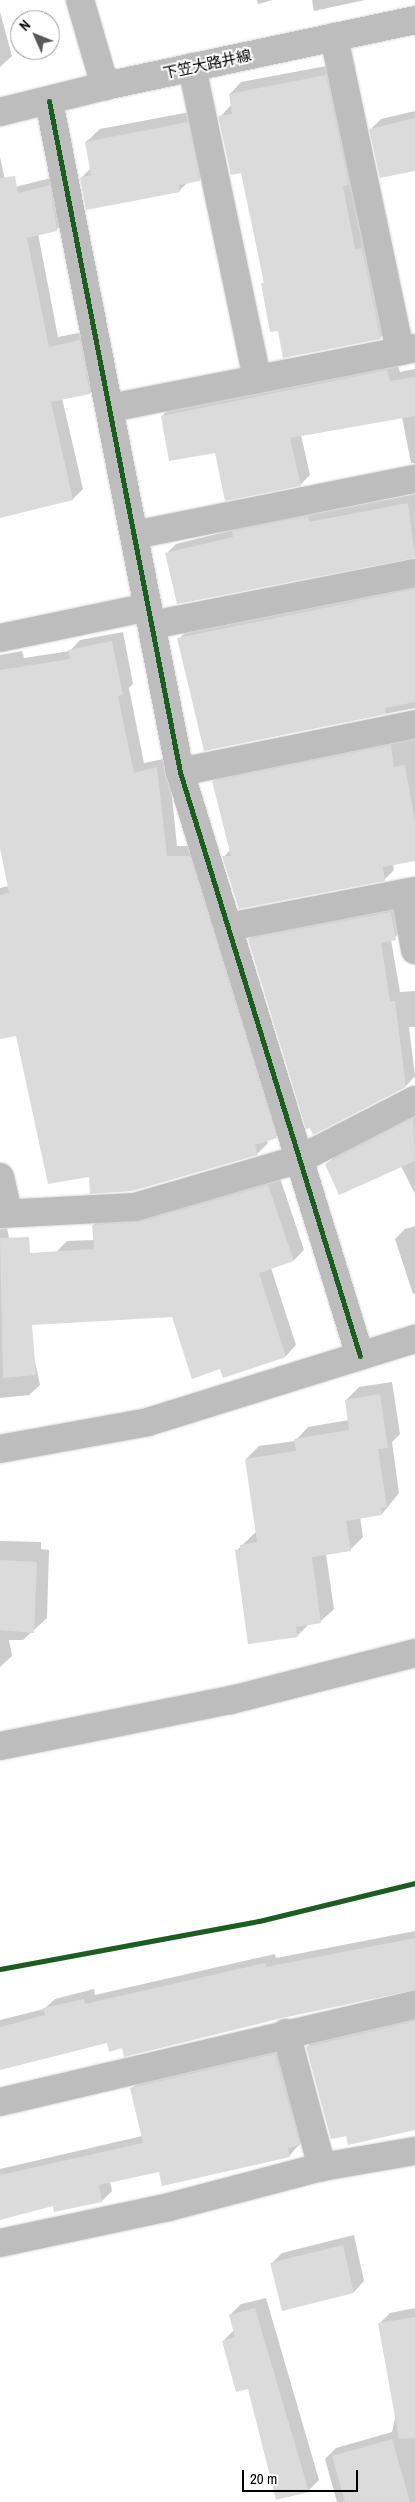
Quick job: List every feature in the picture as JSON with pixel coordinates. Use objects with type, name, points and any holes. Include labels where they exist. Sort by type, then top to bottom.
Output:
[{"type":"street","points":[[80,0],[105,86]]},
{"type":"street","name":"下笠大路井線","points":[[0,112],[50,102],[105,86],[415,20]]},
{"type":"street","points":[[110,408],[407,350],[334,37]]},
{"type":"street","points":[[192,67],[257,379]]},
{"type":"street","points":[[50,102],[180,772],[360,1356]]},
{"type":"street","points":[[134,535],[415,479]]},
{"type":"street","points":[[0,638],[415,573]]},
{"type":"street","points":[[180,772],[415,724]]},
{"type":"street","points":[[228,927],[410,892],[415,950]]},
{"type":"street","points":[[0,1177],[4,1213],[135,1207],[300,1159],[415,1100]]},
{"type":"street","points":[[0,1449],[148,1422],[415,1339]]},
{"type":"street","points":[[0,1746],[231,1700],[415,1653]]},
{"type":"street","points":[[0,2102],[286,2033],[415,2005]]},
{"type":"street","points":[[286,2033],[322,2167]]},
{"type":"street","points":[[0,2243],[169,2207],[322,2167],[415,2151]]},
{"type":"building","points":[[326,75],[349,185],[343,186],[355,249],[362,248],[381,339],[283,358],[278,331],[270,332],[261,283],[264,283],[241,173],[231,175],[218,116],[232,114],[229,94]]},
{"type":"building","points":[[415,118],[415,171],[380,178],[369,129]]},
{"type":"building","points":[[188,122],[200,181],[179,185],[180,192],[86,210],[80,178],[91,175],[85,142]]},
{"type":"building","points":[[15,176],[18,193],[50,185],[57,231],[27,238],[49,347],[80,340],[90,394],[51,402],[73,500],[0,518],[0,178]]},
{"type":"building","points":[[387,370],[390,381],[415,377],[415,416],[290,438],[301,486],[225,501],[215,453],[169,461],[161,416]]},
{"type":"building","points":[[408,503],[415,558],[177,604],[165,553],[233,537],[232,531],[308,516],[309,522]]},
{"type":"building","points":[[415,589],[415,702],[385,708],[386,714],[204,751],[177,638]]},
{"type":"building","points":[[112,641],[123,695],[118,696],[134,773],[157,767],[167,856],[190,856],[277,1138],[255,1145],[258,1155],[132,1191],[90,1194],[89,1177],[48,1184],[16,1036],[0,1039],[0,895],[9,893],[0,848],[0,670],[70,659],[68,650]]},
{"type":"building","points":[[391,745],[394,767],[405,765],[415,823],[415,861],[383,867],[385,881],[239,909],[222,856],[231,856],[212,781]]},
{"type":"building","points":[[391,912],[396,940],[381,943],[390,1001],[395,1001],[406,1087],[313,1135],[310,1128],[306,1129],[248,939]]},
{"type":"building","points":[[413,1118],[415,1161],[339,1195],[325,1164]]},
{"type":"building","points":[[268,1185],[294,1261],[259,1273],[286,1357],[223,1378],[220,1369],[192,1379],[172,1317],[32,1325],[36,1375],[3,1378],[0,1238],[29,1237],[30,1253],[94,1249],[92,1225],[139,1222]]},
{"type":"building","points":[[380,1394],[388,1448],[378,1449],[387,1507],[381,1508],[382,1515],[346,1521],[351,1551],[312,1557],[321,1623],[296,1627],[298,1637],[248,1644],[235,1550],[240,1550],[240,1545],[257,1542],[245,1459],[296,1451],[294,1439],[349,1430],[345,1400]]},
{"type":"building","points":[[0,1560],[37,1562],[34,1633],[0,1630]]},
{"type":"building","points":[[415,1938],[415,1990],[282,2018],[124,2057],[122,2048],[109,2052],[107,2043],[0,2070],[0,2027],[45,2015],[43,2008],[84,1999],[85,2004],[265,1963],[266,1967]]},
{"type":"building","points":[[415,2021],[415,2130],[348,2145],[346,2136],[331,2139],[306,2047]]},
{"type":"building","points":[[275,2054],[300,2145],[288,2148],[290,2157],[162,2186],[159,2172],[99,2185],[102,2202],[54,2212],[53,2206],[0,2220],[0,2175],[143,2143],[130,2088]]},
{"type":"building","points":[[343,2245],[354,2293],[282,2311],[270,2263]]},
{"type":"building","points":[[255,2308],[309,2492],[276,2500],[248,2389],[236,2392],[222,2341],[235,2337],[229,2315]]},
{"type":"building","points":[[415,2317],[415,2438],[399,2439],[378,2323]]},
{"type":"building","points":[[392,2439],[410,2502],[345,2502],[332,2456]]},
{"type":"cycle path","points":[[49,101],[180,772],[360,1356]]},
{"type":"cycle path","points":[[0,1969],[259,1921],[415,1883]]}]
